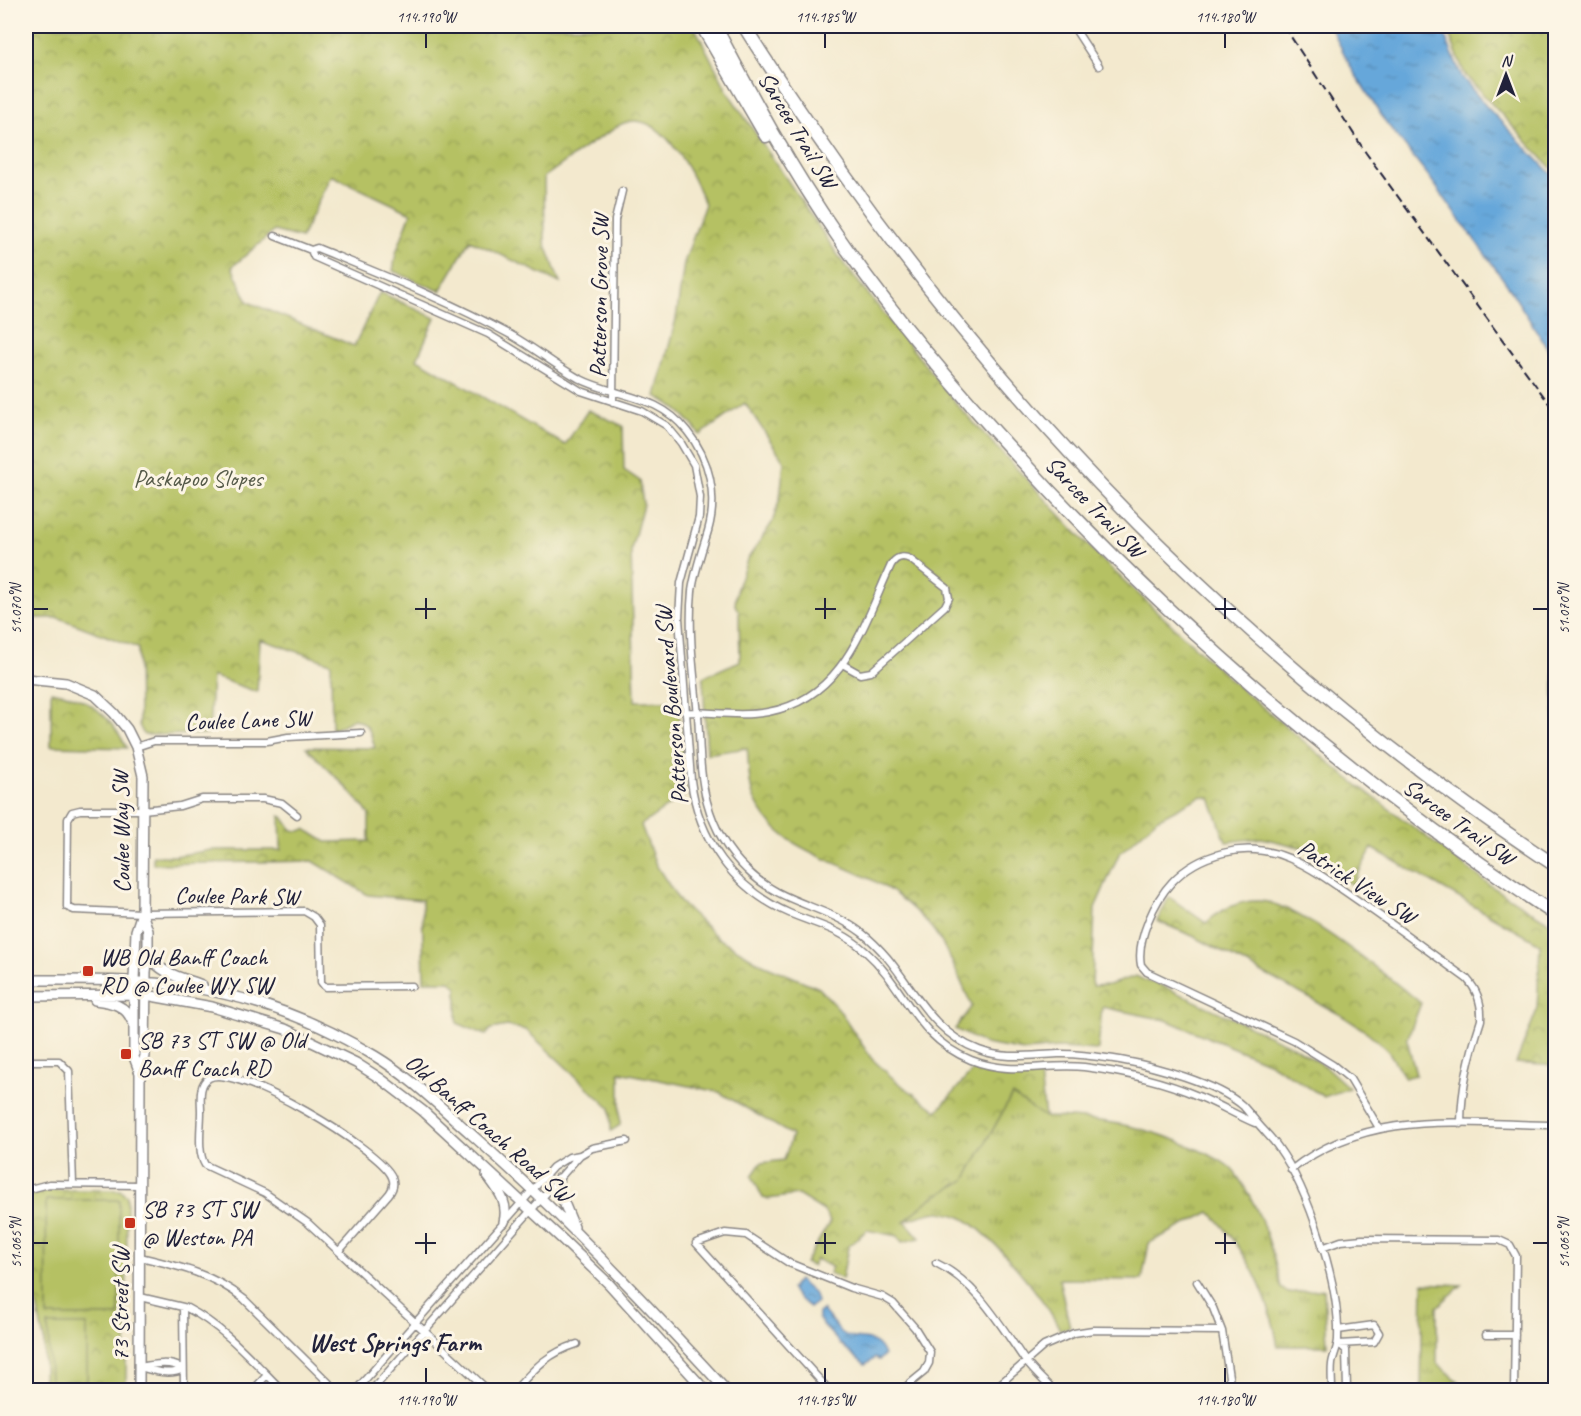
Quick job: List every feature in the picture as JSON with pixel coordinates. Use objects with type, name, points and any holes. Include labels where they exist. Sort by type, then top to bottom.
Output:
[{"type":"highway","points":[[702,26],[746,104],[782,160],[809,201],[835,232]]},
{"type":"highway","name":"Sarcee Trail SW","points":[[716,26],[773,133],[835,232],[906,326],[969,402],[1051,493],[1171,614],[1301,729],[1457,848],[1556,915]]},
{"type":"highway","name":"Sarcee Trail SW","points":[[744,26],[868,208],[960,328],[1018,397],[1123,510],[1210,595],[1334,703],[1451,794],[1556,866]]},
{"type":"highway","points":[[748,26],[758,49]]},
{"type":"main road","name":"Coulee Way SW","points":[[26,679],[66,682],[95,695],[127,729],[136,747],[143,776],[142,913]]},
{"type":"main road","name":"73 Street SW","points":[[139,1390],[140,1073],[145,1056],[148,954],[148,931],[142,913]]},
{"type":"main road","name":"73 Street SW","points":[[140,1073],[134,1057],[134,980],[136,931],[142,913]]},
{"type":"main road","points":[[148,954],[155,965],[162,970],[236,997]]},
{"type":"main road","name":"Old Banff Coach Road SW","points":[[26,980],[134,980],[180,985],[236,997],[308,1021],[387,1064],[416,1085],[541,1198],[666,1325],[726,1390]]},
{"type":"main road","name":"Old Banff Coach Road SW","points":[[26,996],[146,995],[232,1011],[285,1029],[356,1063],[423,1111],[531,1210],[609,1284],[705,1390]]},
{"type":"main road","points":[[60,996],[117,1005],[128,1012],[134,1028]]},
{"type":"main road","points":[[469,1152],[502,1196],[506,1211],[504,1222]]},
{"type":"main road","points":[[558,1179],[560,1193],[576,1232]]},
{"type":"street","points":[[1073,26],[1099,66]]},
{"type":"street","name":"Patterson Grove SW","points":[[613,402],[615,226],[622,191]]},
{"type":"street","name":"Patterson Boulevard SW","points":[[275,236],[310,250],[317,248],[447,302],[527,344],[581,379],[643,399],[676,419],[697,444],[709,475],[712,495],[711,516],[693,585],[691,630],[706,798],[713,820],[728,849],[750,873],[772,891],[793,902],[825,912],[849,924],[885,953],[918,1001],[942,1029],[967,1044],[1002,1056],[1058,1054],[1121,1060],[1159,1069],[1228,1096],[1244,1106],[1276,1144],[1291,1170],[1308,1204],[1322,1248],[1334,1298],[1339,1344],[1332,1362],[1332,1390]]},
{"type":"street","name":"Patterson Boulevard SW","points":[[310,250],[314,257],[442,312],[525,355],[573,387],[642,411],[667,426],[685,447],[694,465],[700,490],[699,517],[681,583],[679,630],[693,797],[702,826],[718,856],[738,878],[764,900],[787,912],[817,922],[854,942],[878,963],[915,1017],[931,1035],[971,1060],[1011,1069],[1073,1066],[1132,1075],[1188,1092],[1259,1124]]},
{"type":"street","points":[[442,312],[447,302]]},
{"type":"street","points":[[698,477],[709,475]]},
{"type":"street","points":[[685,712],[755,714],[781,709],[811,696],[844,664],[891,565],[897,558],[904,556],[910,559],[947,588],[949,598],[945,606],[871,672],[860,674],[844,664]]},
{"type":"street","name":"Patterson Boulevard SW","points":[[681,583],[693,585]]},
{"type":"street","name":"Coulee Lane SW","points":[[136,747],[154,741],[267,741],[288,737],[361,733]]},
{"type":"street","points":[[142,913],[74,910],[67,907],[68,819],[72,812],[143,810],[180,806],[202,799],[263,799],[282,803],[297,815]]},
{"type":"street","points":[[718,856],[728,849]]},
{"type":"street","name":"Patrick View SW","points":[[1379,1128],[1350,1078],[1333,1065],[1294,1041],[1147,972],[1141,965],[1141,950],[1152,910],[1168,887],[1183,872],[1204,858],[1232,850],[1253,849],[1281,854],[1326,879],[1467,979],[1479,998],[1481,1020],[1468,1062],[1461,1124]]},
{"type":"street","name":"Coulee Park SW","points":[[142,913],[304,911],[314,917],[320,925],[321,982],[325,987],[412,986]]},
{"type":"street","points":[[843,935],[849,924]]},
{"type":"street","points":[[26,1061],[59,1061],[69,1071],[73,1185]]},
{"type":"street","points":[[339,1251],[389,1194],[393,1187],[392,1176],[348,1137],[300,1107],[241,1082],[217,1075],[207,1079],[203,1084],[201,1097],[203,1162],[210,1168],[277,1200],[308,1223],[488,1390]]},
{"type":"street","points":[[1291,1170],[1324,1148],[1345,1138],[1379,1128],[1415,1124],[1556,1125]]},
{"type":"street","points":[[356,1390],[532,1190],[561,1161],[608,1143],[627,1141]]},
{"type":"street","points":[[372,1390],[580,1155]]},
{"type":"street","points":[[26,1190],[49,1185],[140,1185]]},
{"type":"street","points":[[829,1390],[696,1243],[725,1233],[746,1235],[789,1263],[851,1288],[883,1297],[893,1303],[915,1328],[930,1352],[929,1363],[924,1372],[902,1390]]},
{"type":"street","points":[[1322,1248],[1341,1241],[1362,1239],[1505,1242],[1513,1248],[1516,1256],[1514,1390]]},
{"type":"street","points":[[140,1257],[198,1273],[231,1289],[244,1299],[336,1390]]},
{"type":"street","points":[[936,1263],[949,1269],[963,1280],[1004,1328],[1026,1361],[1053,1390]]},
{"type":"street","points":[[1197,1282],[1213,1308],[1222,1331],[1231,1390]]},
{"type":"street","points":[[140,1297],[193,1311],[224,1333],[282,1390]]},
{"type":"street","points":[[183,1307],[184,1390]]},
{"type":"street","points":[[1338,1330],[1374,1325],[1379,1333],[1374,1342],[1339,1344]]},
{"type":"street","points":[[993,1390],[1053,1341],[1084,1331],[1222,1331]]},
{"type":"street","points":[[1486,1335],[1515,1335]]},
{"type":"street","points":[[515,1390],[544,1359],[556,1351],[577,1344]]},
{"type":"street","name":"Patterson Boulevard SW","points":[[1339,1344],[1346,1350],[1347,1390]]},
{"type":"street","points":[[140,1367],[165,1364],[177,1365],[183,1369]]},
{"type":"street","points":[[253,1390],[267,1375]]},
{"type":"green space","name":"Paskapoo Slopes","points":[[26,26],[694,26],[729,94],[844,264],[959,407],[1104,562],[1235,684],[1343,774],[1494,888],[1555,926],[1555,1066],[1516,1063],[1537,1010],[1540,944],[1372,848],[1352,885],[1304,848],[1262,838],[1226,842],[1210,798],[1201,796],[1157,819],[1119,854],[1095,908],[1092,986],[1109,985],[1136,976],[1156,983],[1294,1047],[1326,1067],[1349,1088],[1324,1097],[1270,1063],[1166,1020],[1102,1007],[1098,1050],[1058,1048],[1024,1051],[985,1044],[955,1029],[972,1006],[947,952],[925,921],[895,894],[876,882],[817,855],[781,833],[766,818],[752,793],[747,748],[707,754],[703,677],[740,661],[739,612],[735,605],[737,588],[747,560],[772,523],[780,498],[784,461],[745,403],[700,435],[680,412],[656,396],[676,319],[684,263],[705,204],[675,148],[664,135],[638,121],[619,125],[544,177],[545,242],[560,283],[470,240],[440,291],[393,271],[396,253],[411,213],[331,175],[301,238],[274,231],[232,267],[248,302],[354,346],[380,292],[435,318],[417,359],[565,445],[588,410],[623,426],[624,470],[640,481],[643,504],[631,550],[635,701],[678,701],[686,794],[641,825],[656,865],[680,902],[718,938],[760,963],[819,988],[838,1008],[871,1058],[896,1081],[937,1111],[974,1069],[1007,1078],[1040,1075],[1045,1117],[1012,1095],[965,1180],[930,1199],[905,1221],[920,1238],[902,1242],[897,1236],[867,1230],[848,1247],[842,1279],[829,1273],[832,1267],[816,1259],[812,1266],[805,1263],[830,1222],[824,1211],[798,1195],[763,1198],[752,1176],[761,1163],[784,1160],[792,1135],[719,1092],[620,1072],[620,1125],[611,1131],[610,1108],[526,1030],[507,1026],[491,1029],[486,1035],[457,1023],[457,987],[450,981],[424,981],[422,900],[368,895],[313,861],[153,864],[153,856],[175,856],[211,850],[281,850],[280,816],[292,830],[305,829],[326,842],[369,841],[369,814],[351,792],[306,747],[375,748],[369,729],[359,721],[354,719],[332,730],[331,663],[260,639],[257,692],[212,676],[209,734],[144,735],[139,725],[138,648],[59,618],[26,618]]},
{"type":"green space","points":[[1446,26],[1555,26],[1555,172],[1465,75]]},
{"type":"green space","points":[[1553,457],[1556,461],[1555,829],[1551,826],[1555,818]]},
{"type":"green space","points":[[51,691],[76,698],[97,709],[114,726],[127,748],[51,746]]},
{"type":"green space","points":[[1169,897],[1206,923],[1224,910],[1238,904],[1260,901],[1277,905],[1297,914],[1342,943],[1421,1003],[1407,1040],[1416,1075],[1405,1078],[1387,1049],[1341,1015],[1195,937],[1157,921]]},
{"type":"green space","points":[[1012,1095],[1044,1112],[1045,1117],[1085,1119],[1160,1134],[1197,1149],[1227,1165],[1252,1199],[1270,1243],[1281,1288],[1288,1293],[1324,1289],[1327,1346],[1278,1346],[1269,1308],[1254,1273],[1235,1241],[1210,1212],[1149,1243],[1142,1280],[1059,1279],[1070,1327],[1060,1330],[1031,1286],[1003,1252],[975,1226],[961,1217],[940,1212],[905,1221],[930,1199],[965,1180]]},
{"type":"green space","points":[[53,1190],[120,1190],[127,1196],[126,1386],[44,1386],[44,1340],[37,1306],[26,1279],[26,1240],[34,1236],[26,1216],[26,1196]]},
{"type":"green space","points":[[46,1200],[119,1200],[119,1316],[47,1316]]},
{"type":"green space","points":[[1423,1283],[1462,1285],[1437,1307],[1437,1363],[1464,1386],[1458,1390],[1421,1390]]},
{"type":"green space","points":[[48,1325],[87,1325],[87,1381],[50,1381]]},
{"type":"water","points":[[1330,26],[1441,26],[1462,77],[1486,106],[1555,178],[1555,365],[1550,352],[1506,283],[1427,174],[1385,121],[1353,71]]},
{"type":"water","points":[[798,1280],[815,1295],[817,1302],[810,1307],[791,1289]]},
{"type":"water","points":[[822,1310],[841,1332],[853,1338],[876,1343],[884,1355],[879,1360],[875,1358],[865,1365],[823,1325],[818,1318],[818,1313]]},
{"type":"railway","points":[[1284,26],[1366,153],[1556,413]]},
{"type":"place","name":"WB Old Banff Coach RD @ Coulee WY SW","points":[[88,971]]},
{"type":"place","name":"SB 73 ST SW @ Old Banff Coach RD","points":[[126,1054]]},
{"type":"place","name":"SB 73 ST SW @ Weston PA","points":[[130,1223]]},
{"type":"district","name":"West Springs Farm","points":[[395,1342]]}]
